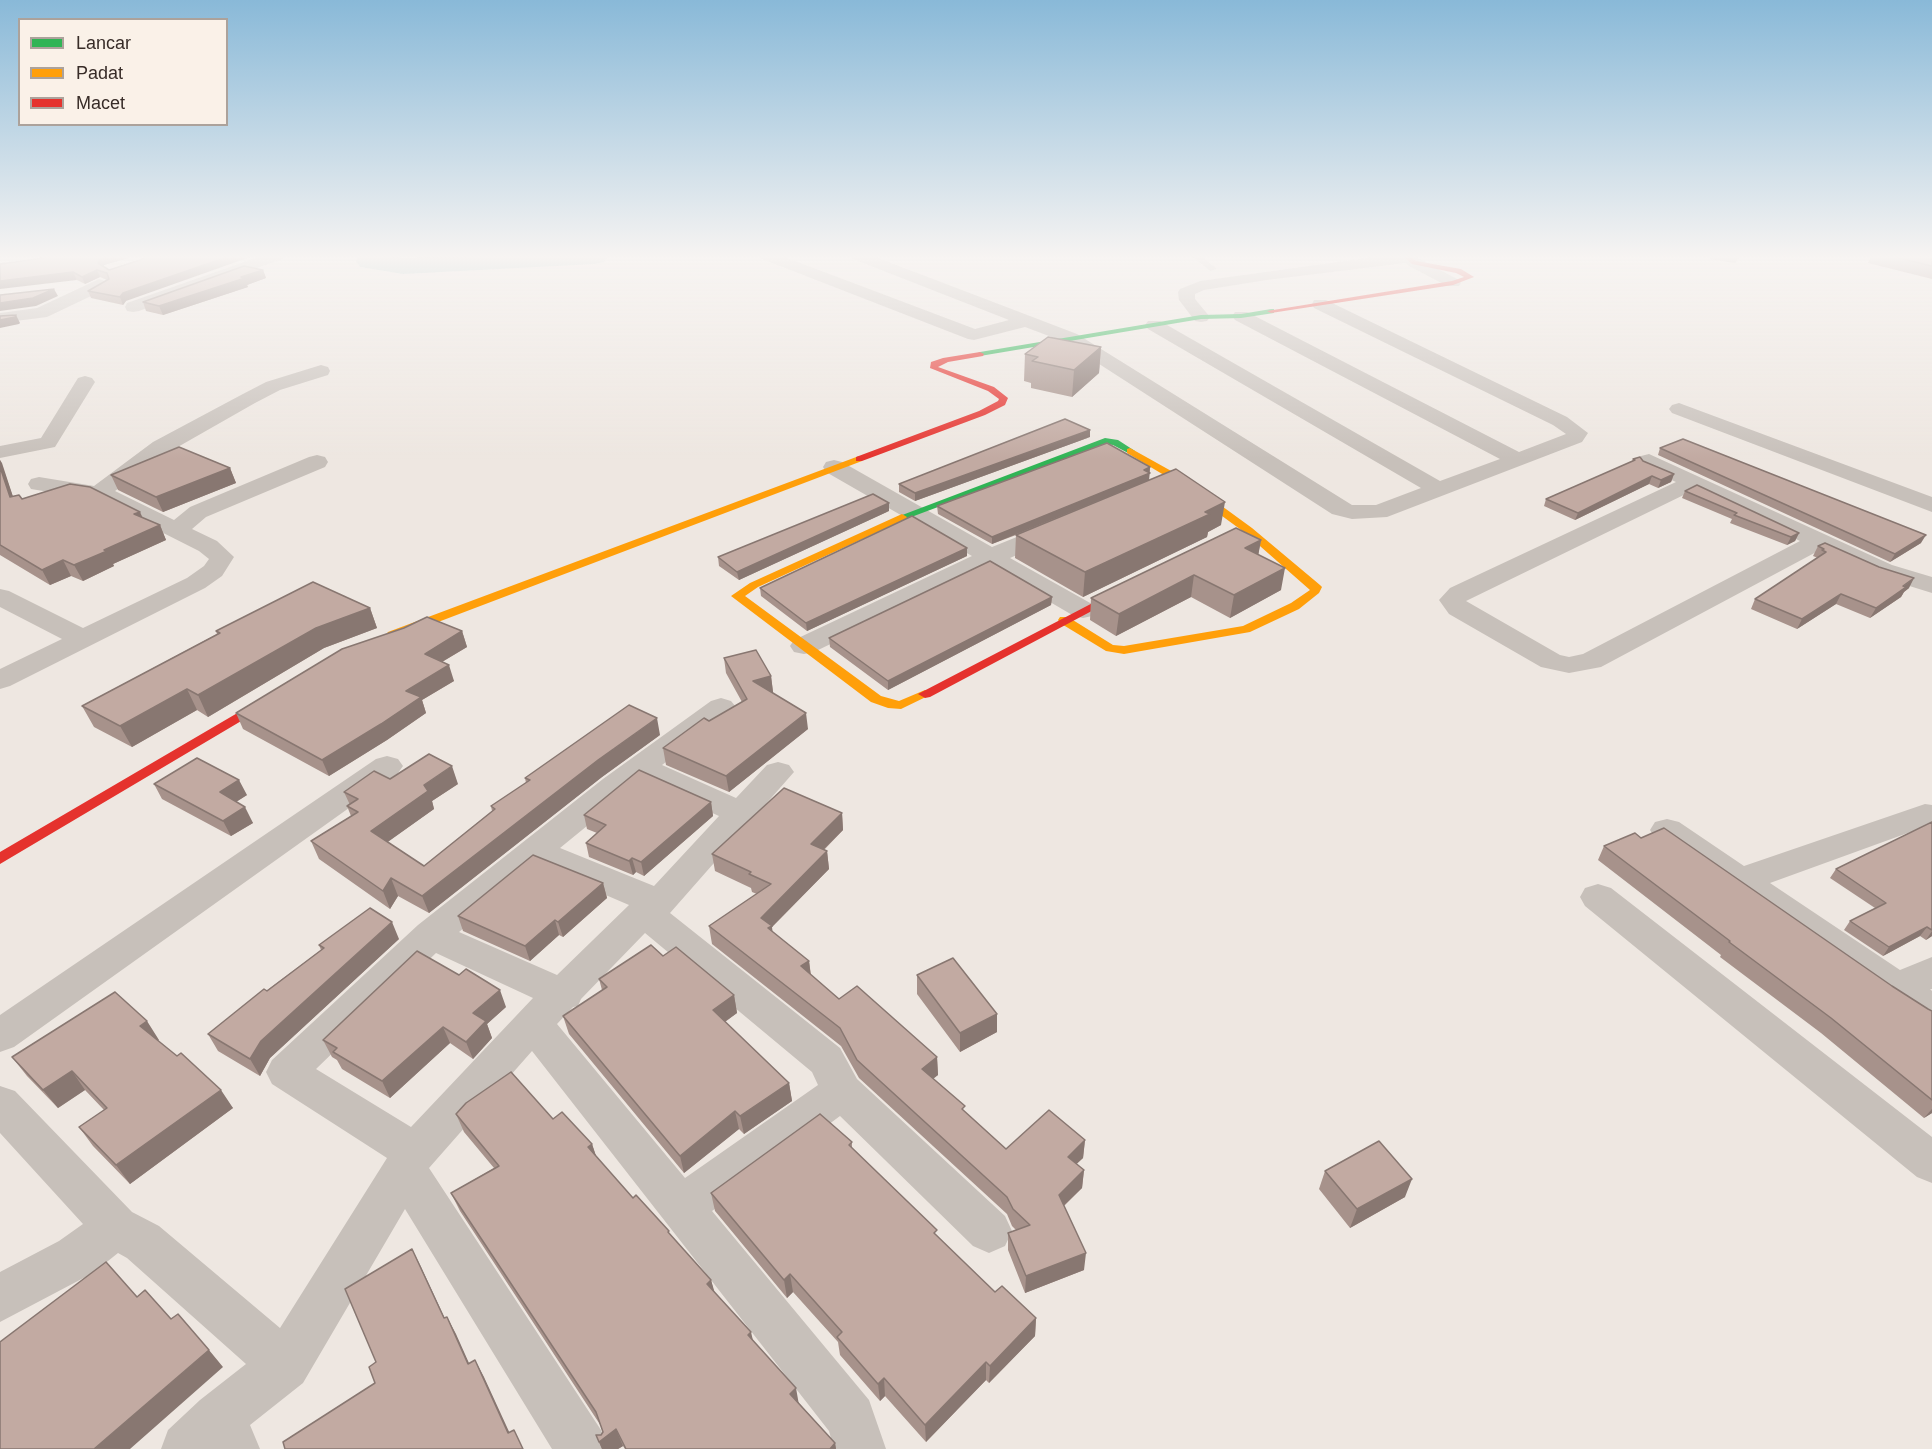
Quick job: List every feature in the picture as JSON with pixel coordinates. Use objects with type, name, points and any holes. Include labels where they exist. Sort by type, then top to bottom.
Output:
[{"type":"street","points":[[944,324],[974,335],[1016,324]]},
{"type":"street","points":[[1033,324],[1071,338],[1340,509],[1364,513],[1379,512],[1575,438],[1578,433],[1560,421],[1360,324]]},
{"type":"street","points":[[380,640],[982,413],[1002,403],[1004,398],[991,389],[934,368],[934,364],[1162,324]]},
{"type":"street","points":[[1256,324],[1517,459]]},
{"type":"street","points":[[1154,325],[1438,489]]},
{"type":"street","points":[[96,493],[161,447],[248,399],[273,386],[321,371]]},
{"type":"street","points":[[0,452],[48,443],[85,382]]},
{"type":"street","points":[[1679,409],[1932,505]]},
{"type":"street","points":[[834,467],[913,512],[990,556],[1073,615],[1110,648],[1124,650],[1246,629],[1295,606],[1315,591],[1316,587],[1243,532],[1167,484],[1115,442],[1105,441],[913,512],[740,592],[737,596],[876,699],[888,704],[901,705],[912,702],[1073,615],[1145,580]]},
{"type":"street","points":[[1649,461],[1883,570],[1932,585]]},
{"type":"street","points":[[176,530],[198,512],[316,462]]},
{"type":"street","points":[[1694,482],[1459,593],[1452,600],[1458,608],[1551,661],[1569,665],[1591,661],[1820,540]]},
{"type":"street","points":[[0,680],[196,583],[213,571],[222,557],[207,546],[104,494],[39,484]]},
{"type":"street","points":[[804,646],[990,556],[1079,520]]},
{"type":"street","points":[[0,597],[81,638]]},
{"type":"street","points":[[0,859],[283,690]]},
{"type":"street","points":[[582,1449],[410,1161],[286,1072],[431,934],[639,767],[721,707]]},
{"type":"street","points":[[0,1036],[387,766]]},
{"type":"street","points":[[639,767],[739,812]]},
{"type":"street","points":[[213,1439],[285,1365],[410,1161],[548,1009],[652,907],[778,772]]},
{"type":"street","points":[[1740,880],[1925,815],[1932,816]]},
{"type":"street","points":[[1667,830],[1932,1011]]},
{"type":"street","points":[[535,851],[652,907],[826,1060],[842,1091],[989,1232]]},
{"type":"street","points":[[1598,897],[1929,1158]]},
{"type":"street","points":[[431,934],[548,1009],[680,1208],[851,1418],[860,1449]]},
{"type":"street","points":[[1897,988],[1932,972]]},
{"type":"street","points":[[680,1208],[842,1091]]},
{"type":"street","points":[[0,1104],[116,1227],[142,1242],[285,1365]]},
{"type":"street","points":[[0,1298],[76,1257],[116,1227]]},
{"type":"building","points":[[1048,337],[1101,347],[1074,370],[1032,361],[1038,357],[1025,354]]},
{"type":"building","points":[[1065,419],[1090,430],[915,493],[899,484]]},
{"type":"building","points":[[1683,439],[1926,535],[1895,554],[1660,448]]},
{"type":"building","points":[[1107,443],[1150,467],[1144,470],[1150,473],[992,537],[937,506]]},
{"type":"building","points":[[179,447],[230,468],[156,497],[111,475]]},
{"type":"building","points":[[1640,457],[1643,461],[1674,474],[1661,480],[1652,476],[1578,513],[1546,499],[1635,460],[1633,459]]},
{"type":"building","points":[[0,467],[10,497],[19,495],[22,499],[70,484],[90,487],[140,512],[134,514],[160,525],[74,565],[63,560],[42,570],[0,545]]},
{"type":"building","points":[[1176,469],[1225,502],[1205,512],[1210,514],[1085,572],[1016,535]]},
{"type":"building","points":[[1697,485],[1799,533],[1791,537],[1734,515],[1737,513],[1685,491]]},
{"type":"building","points":[[873,494],[889,503],[737,572],[718,557]]},
{"type":"building","points":[[912,516],[967,548],[806,623],[760,588]]},
{"type":"building","points":[[1236,528],[1261,540],[1245,548],[1285,568],[1234,595],[1194,575],[1119,614],[1091,598]]},
{"type":"building","points":[[1825,543],[1879,567],[1914,578],[1903,586],[1906,587],[1876,608],[1841,594],[1802,619],[1755,599],[1826,552],[1818,546]]},
{"type":"building","points":[[990,561],[1052,597],[888,681],[829,638]]},
{"type":"building","points":[[313,582],[370,608],[316,628],[198,695],[187,689],[120,726],[82,706],[220,633],[216,631]]},
{"type":"building","points":[[427,617],[462,631],[425,654],[449,665],[406,691],[421,697],[322,760],[236,713],[342,649],[404,628]]},
{"type":"building","points":[[756,650],[771,676],[753,681],[806,713],[726,776],[663,748],[704,718],[709,721],[747,699],[724,658]]},
{"type":"building","points":[[629,705],[657,718],[598,760],[422,896],[391,878],[383,891],[311,841],[358,812],[347,806],[358,799],[344,792],[374,771],[390,779],[429,754],[452,766],[424,785],[428,791],[371,831],[424,866],[495,809],[491,806],[530,780],[525,778]]},
{"type":"building","points":[[197,758],[239,780],[220,792],[245,807],[223,821],[154,784]]},
{"type":"building","points":[[639,770],[711,802],[641,862],[632,858],[629,861],[586,843],[606,825],[584,815]]},
{"type":"building","points":[[784,788],[842,813],[811,844],[827,851],[761,918],[772,926],[768,928],[809,961],[801,966],[839,999],[857,986],[937,1057],[922,1069],[965,1106],[962,1109],[1006,1149],[1049,1110],[1085,1140],[1068,1157],[1084,1170],[1059,1195],[1086,1253],[1026,1276],[1008,1233],[1030,1225],[1013,1209],[1007,1197],[857,1060],[840,1028],[709,926],[771,884],[712,854]]},
{"type":"building","points":[[1932,822],[1932,930],[1927,927],[1889,947],[1850,921],[1886,903],[1836,869]]},
{"type":"building","points":[[1664,828],[1892,986],[1932,1011],[1932,1100],[1831,1018],[1604,846],[1635,833],[1641,838]]},
{"type":"building","points":[[533,855],[603,883],[558,922],[555,920],[525,946],[458,916]]},
{"type":"building","points":[[370,908],[392,922],[261,1041],[250,1059],[208,1034],[264,989],[267,991],[324,948],[319,945]]},
{"type":"building","points":[[651,945],[663,956],[676,947],[734,995],[713,1010],[789,1083],[740,1116],[735,1111],[680,1156],[563,1016],[607,987],[599,979]]},
{"type":"building","points":[[417,951],[459,975],[466,969],[500,990],[473,1013],[486,1021],[466,1042],[443,1027],[382,1081],[333,1052],[337,1048],[323,1040]]},
{"type":"building","points":[[953,958],[997,1014],[960,1033],[917,975]]},
{"type":"building","points":[[115,992],[147,1021],[140,1026],[177,1056],[181,1053],[221,1090],[116,1165],[79,1127],[107,1108],[72,1071],[43,1090],[12,1057]]},
{"type":"building","points":[[511,1072],[553,1119],[562,1112],[592,1144],[588,1147],[633,1198],[636,1195],[711,1280],[707,1284],[751,1332],[748,1335],[796,1388],[790,1394],[835,1443],[830,1449],[626,1449],[616,1429],[599,1442],[596,1435],[601,1435],[603,1432],[596,1412],[451,1193],[499,1166],[456,1114],[466,1103]]},
{"type":"building","points":[[820,1114],[852,1142],[849,1145],[937,1230],[934,1233],[995,1292],[1002,1286],[1036,1318],[990,1366],[986,1362],[925,1425],[884,1378],[878,1384],[837,1337],[842,1332],[790,1274],[784,1280],[711,1193]]},
{"type":"building","points":[[1379,1141],[1412,1179],[1357,1209],[1325,1171]]},
{"type":"building","points":[[412,1249],[468,1364],[475,1360],[508,1433],[514,1430],[523,1449],[285,1449],[283,1442],[375,1383],[369,1367],[376,1362],[345,1289]]},
{"type":"building","points":[[106,1262],[137,1297],[145,1290],[171,1319],[178,1314],[209,1350],[94,1449],[0,1449],[0,1342]]},
{"type":"traffic: fast","points":[[980,354],[1161,324]]},
{"type":"traffic: fast","points":[[902,517],[1105,441],[1115,442],[1130,451]]},
{"type":"traffic: slow","points":[[1064,620],[1110,648],[1124,650],[1246,629],[1295,606],[1315,591],[1316,587],[1248,530],[1178,479],[1130,451]]},
{"type":"traffic: slow","points":[[392,635],[859,459]]},
{"type":"traffic: slow","points":[[902,517],[754,585],[737,596],[876,699],[888,704],[901,705],[925,694]]},
{"type":"traffic: jam","points":[[859,459],[982,413],[1002,403],[1004,398],[991,389],[934,368],[934,364],[946,360],[980,354]]},
{"type":"traffic: jam","points":[[925,694],[1131,586]]},
{"type":"traffic: jam","points":[[0,859],[275,695]]}]
